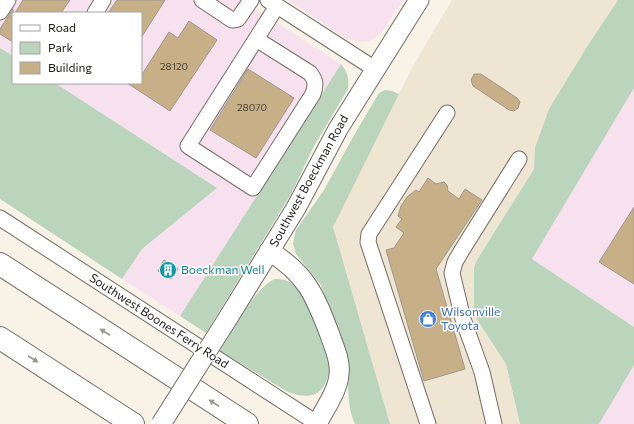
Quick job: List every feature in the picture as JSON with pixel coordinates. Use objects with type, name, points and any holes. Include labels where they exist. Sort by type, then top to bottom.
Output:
[{"type":"highway","points":[[0,264],[247,424]]},
{"type":"highway","points":[[0,338],[133,424]]},
{"type":"main road","name":"Southwest Boeckman Road","points":[[161,424],[296,208],[338,129],[419,0]]},
{"type":"main road","points":[[269,251],[289,264],[309,287],[318,304],[338,360],[339,373],[337,385],[318,424]]},
{"type":"street","points":[[0,12],[8,0]]},
{"type":"street","points":[[96,12],[103,0]]},
{"type":"street","points":[[202,0],[232,20],[238,19],[251,0]]},
{"type":"street","points":[[256,39],[310,73],[315,80],[316,87],[253,188],[188,146],[256,39],[273,3],[375,69]]},
{"type":"street","points":[[428,424],[368,242],[370,234],[447,113]]},
{"type":"street","points":[[494,424],[482,372],[463,319],[452,273],[455,262],[462,250],[519,159]]},
{"type":"street","name":"Southwest Boones Ferry Road","points":[[0,218],[318,424]]},
{"type":"shaded area","points":[[0,0],[241,0],[341,64],[180,316],[122,279],[142,249],[217,188],[57,84],[142,84],[142,12],[12,12],[12,55],[0,48]]},
{"type":"shaded area","points":[[288,0],[403,0],[381,33],[370,41],[359,42],[345,38]]},
{"type":"shaded area","points":[[452,0],[618,0],[590,42],[535,148],[534,169],[477,260],[474,315],[506,364],[520,424],[390,424],[332,227],[412,68]]},
{"type":"shaded area","points":[[634,88],[634,327],[532,259]]},
{"type":"shaded area","points":[[634,365],[634,424],[599,424]]},
{"type":"green space","points":[[618,0],[634,0],[634,88],[532,259],[634,327],[634,365],[599,424],[520,424],[506,364],[474,315],[474,268],[477,260],[534,169],[535,148],[549,109]]},
{"type":"green space","points":[[0,48],[12,55],[12,84],[57,84],[217,188],[142,249],[122,279],[0,199]]},
{"type":"green space","points":[[341,64],[348,76],[348,89],[314,146],[291,194],[206,333],[180,316]]},
{"type":"green space","points":[[385,90],[399,94],[333,227],[390,424],[355,424],[350,407],[346,353],[321,285],[296,254],[293,243],[296,230],[324,190],[379,93]]},
{"type":"green space","points":[[275,279],[290,282],[303,295],[330,361],[329,373],[324,386],[320,391],[310,396],[299,395],[286,391],[220,351],[252,300],[267,284]]},
{"type":"building","points":[[23,0],[70,0],[62,12],[16,12]]},
{"type":"building","points":[[117,0],[165,0],[142,36],[142,12],[109,12]]},
{"type":"building","points":[[13,9],[12,41],[0,34],[0,29]]},
{"type":"building","points":[[189,21],[217,40],[170,111],[129,84],[142,84],[142,74],[169,32],[178,38]]},
{"type":"building","points":[[248,69],[294,98],[256,158],[210,130]]},
{"type":"building","points":[[474,74],[481,74],[517,98],[520,102],[518,108],[514,111],[509,110],[473,86],[471,80]]},
{"type":"building","name":"Wilsonville Toyota","points":[[428,178],[436,184],[444,182],[447,185],[448,191],[459,199],[465,189],[482,200],[436,269],[465,369],[424,381],[386,250],[394,248],[404,233],[396,227],[402,219],[398,216],[401,206],[407,197],[416,190],[419,192]]},
{"type":"building","points":[[634,207],[634,284],[599,262]]},
{"type":"building","name":"Boeckman Well","points":[[164,260],[178,269],[171,279],[158,271]]},
{"type":"place","name":"Boeckman Well","points":[[168,270]]},
{"type":"place","name":"Wilsonville Toyota","points":[[428,319]]}]
